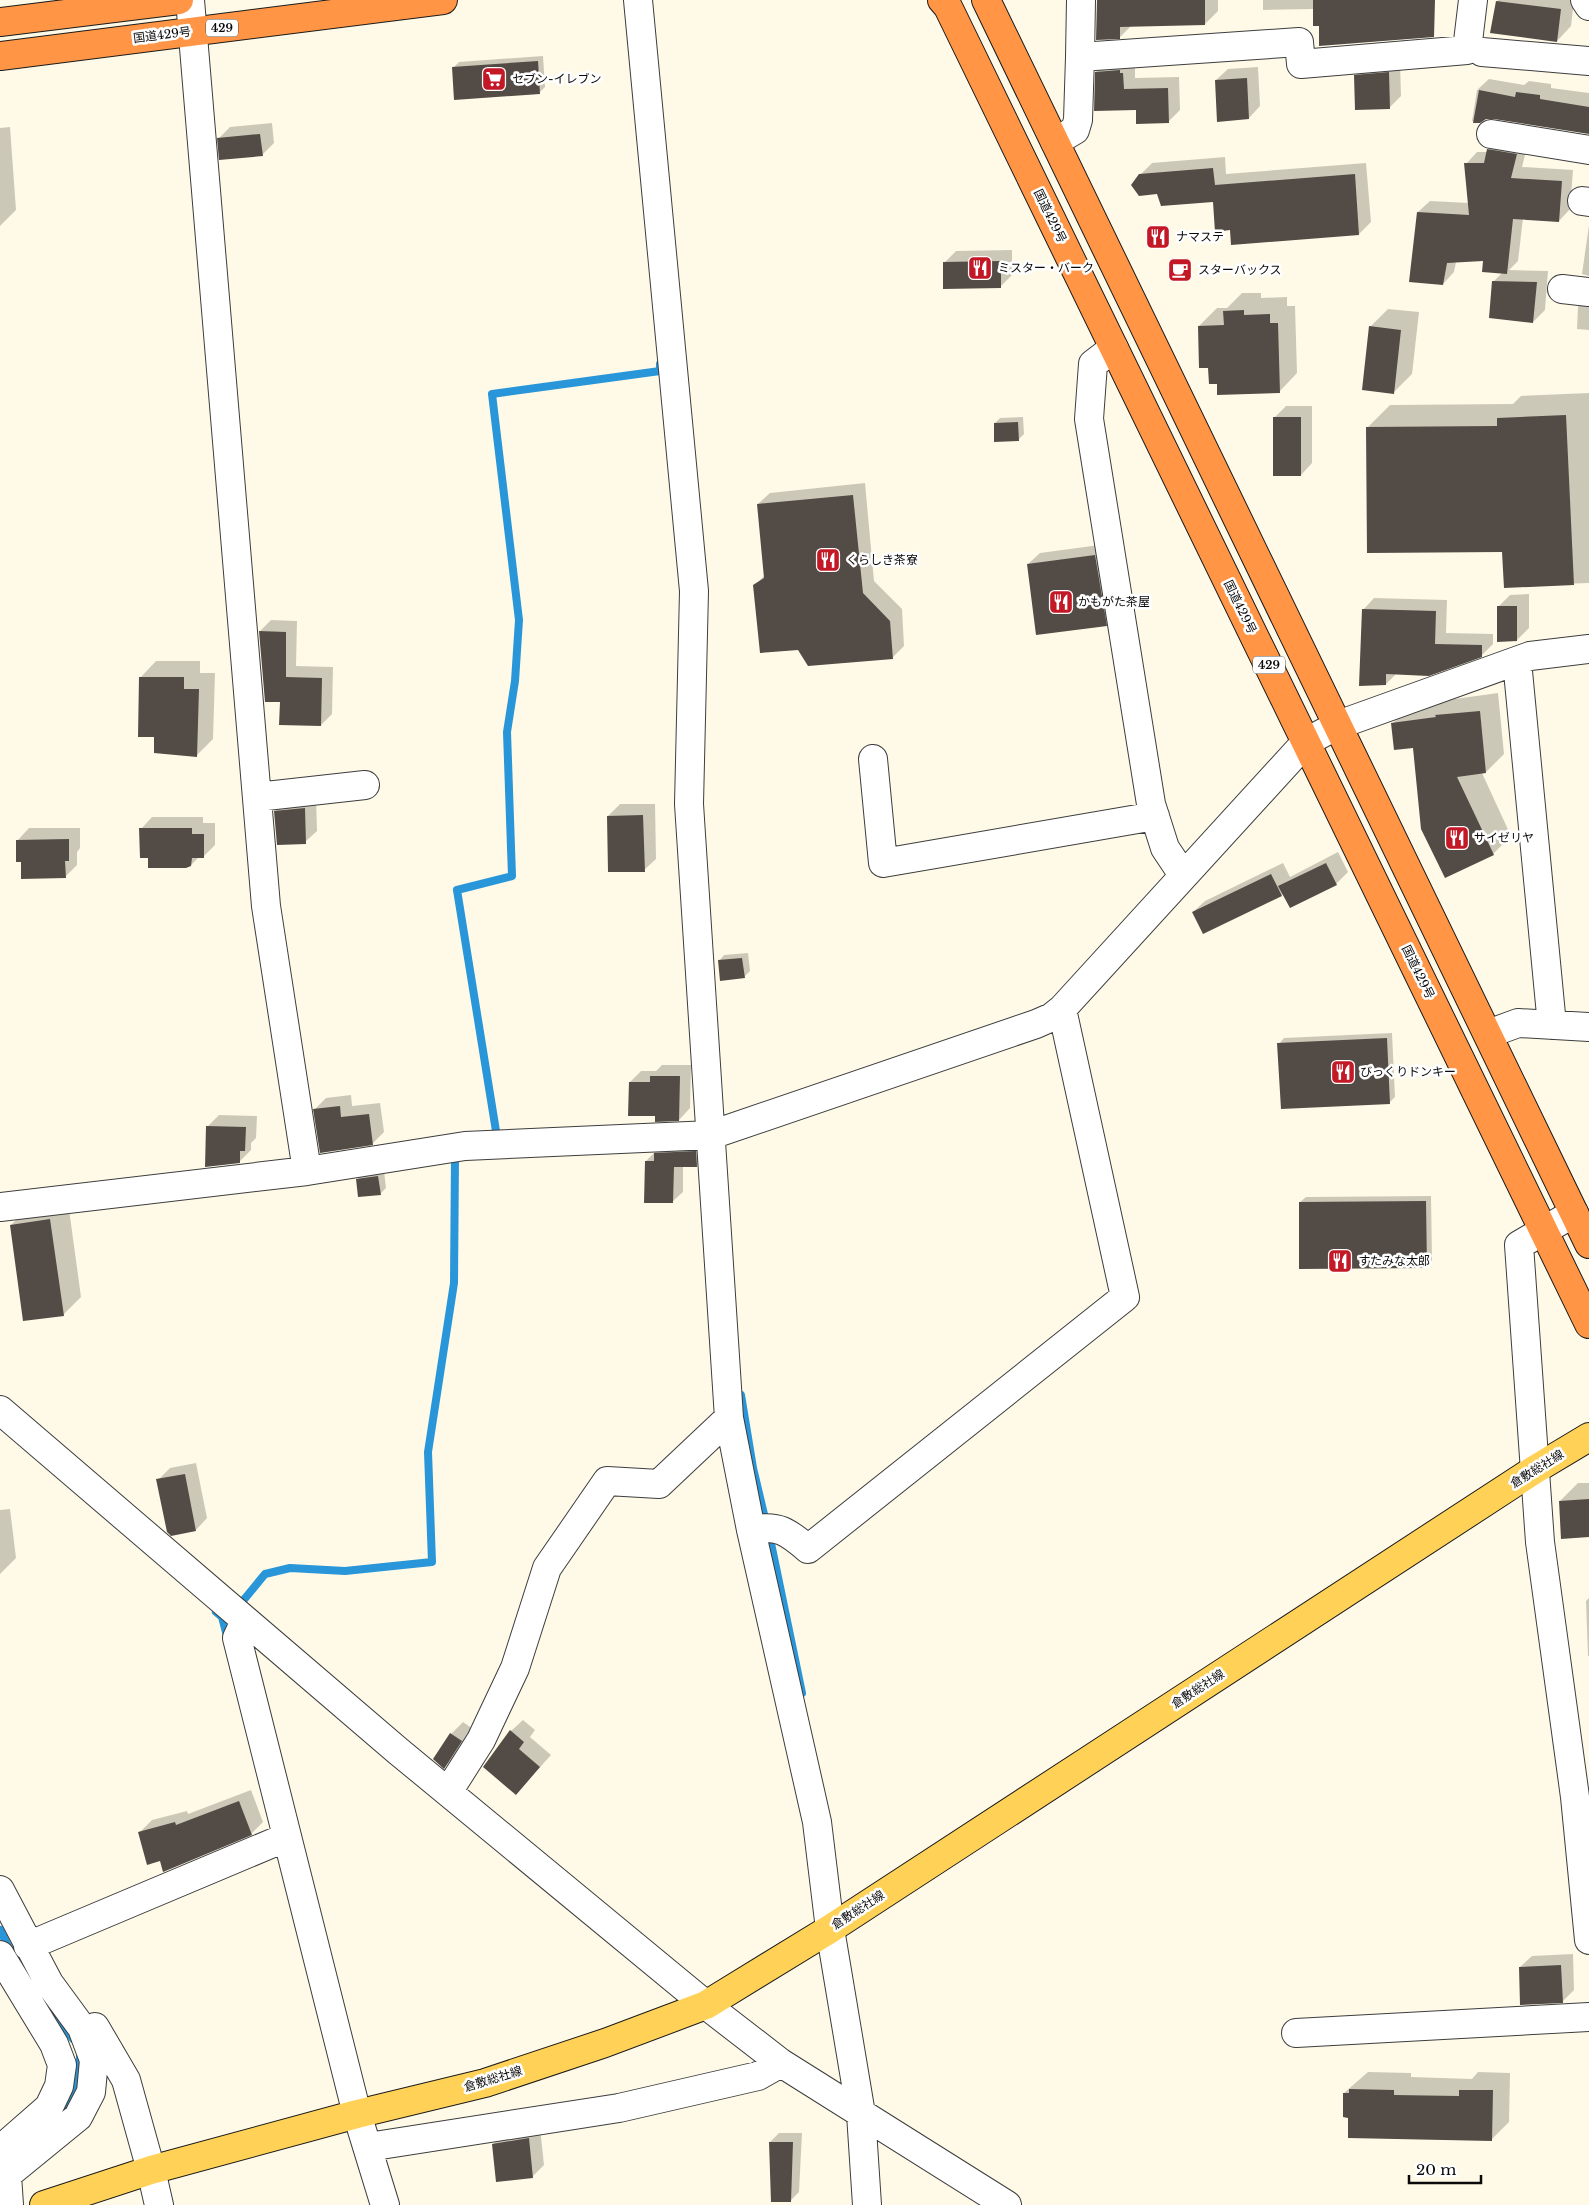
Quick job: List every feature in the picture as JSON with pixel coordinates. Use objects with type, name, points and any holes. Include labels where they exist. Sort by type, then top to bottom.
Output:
[{"type":"highway","points":[[0,22],[179,0]]},
{"type":"highway","name":"国道429号","points":[[0,56],[444,0]]},
{"type":"highway","name":"429","points":[[986,0],[1589,1244]]},
{"type":"highway","name":"国道429号","points":[[945,2],[1589,1324]]},
{"type":"main road","name":"倉敷総社線","points":[[44,2205],[151,2170],[357,2114],[485,2083],[605,2043],[706,2005],[830,1929],[1534,1470],[1589,1437]]},
{"type":"street","points":[[190,0],[266,906],[307,1171]]},
{"type":"street","points":[[638,0],[694,591],[689,804],[719,1132],[729,1418],[759,1529],[818,1822],[830,1929],[867,2118],[867,2205]]},
{"type":"street","points":[[1055,142],[1075,130],[1078,120],[1081,0]]},
{"type":"street","points":[[1080,58],[1299,42],[1301,64],[1467,50],[1473,0]]},
{"type":"street","points":[[1585,0],[1589,6]]},
{"type":"street","points":[[1482,52],[1589,61]]},
{"type":"street","points":[[1491,134],[1589,150]]},
{"type":"street","points":[[1562,289],[1589,292]]},
{"type":"street","points":[[1114,348],[1093,364],[1089,419],[1151,804],[1165,848],[1183,875]]},
{"type":"street","points":[[0,1207],[307,1171],[465,1146],[719,1132],[1036,1024],[1052,1017],[1062,1009],[1306,742],[1338,725],[1530,656],[1589,649]]},
{"type":"street","points":[[1517,661],[1552,1025]]},
{"type":"street","points":[[873,759],[883,863],[1155,816]]},
{"type":"street","points":[[257,797],[365,786]]},
{"type":"street","points":[[759,1529],[778,1528],[792,1535],[808,1549],[1125,1296],[1062,1009]]},
{"type":"street","points":[[1488,1034],[1518,1023],[1589,1027]]},
{"type":"street","points":[[1574,1213],[1519,1245],[1540,1542],[1575,1797],[1589,1940]]},
{"type":"street","points":[[0,1410],[245,1621],[706,2005],[781,2063],[1007,2205]]},
{"type":"street","points":[[448,1792],[481,1740],[515,1668],[547,1568],[607,1481],[659,1484],[729,1418]]},
{"type":"street","points":[[245,1621],[237,1638],[280,1840],[384,2205]]},
{"type":"street","points":[[28,1946],[280,1840]]},
{"type":"street","points":[[0,1890],[49,1984],[82,2028],[94,2060],[91,2092],[78,2117],[6,2176],[9,2205]]},
{"type":"street","points":[[0,1955],[54,2044],[62,2065],[59,2086],[49,2107],[0,2150]]},
{"type":"street","points":[[49,1984],[84,2009],[126,2080],[159,2205]]},
{"type":"street","points":[[1296,2033],[1589,2017]]},
{"type":"street","points":[[368,2147],[619,2108],[758,2076],[781,2063]]},
{"type":"building","points":[[1097,0],[1205,0],[1205,25],[1120,27],[1120,39],[1096,40]]},
{"type":"building","points":[[1313,0],[1435,0],[1434,37],[1319,46],[1319,26],[1313,26]]},
{"type":"building","points":[[1496,1],[1561,9],[1557,42],[1490,33]]},
{"type":"building","points":[[538,61],[540,94],[454,100],[452,67]]},
{"type":"building","points":[[1120,70],[1120,73],[1123,73],[1124,89],[1168,88],[1169,123],[1136,124],[1136,110],[1094,111],[1095,72]]},
{"type":"building","points":[[1389,72],[1390,109],[1355,110],[1354,75]]},
{"type":"building","points":[[1247,78],[1249,119],[1217,122],[1215,80]]},
{"type":"building","points":[[1479,90],[1515,97],[1516,92],[1540,95],[1540,99],[1589,107],[1589,134],[1494,119],[1473,123]]},
{"type":"building","points":[[260,134],[263,156],[219,160],[217,138]]},
{"type":"building","points":[[1487,149],[1517,154],[1511,178],[1562,181],[1559,222],[1513,219],[1507,274],[1482,272],[1483,261],[1447,263],[1443,285],[1409,282],[1417,212],[1469,215],[1464,163],[1484,163]]},
{"type":"building","points":[[1213,168],[1215,185],[1355,174],[1359,235],[1231,245],[1230,230],[1215,232],[1213,202],[1161,206],[1157,194],[1139,196],[1131,185],[1139,174]]},
{"type":"building","points":[[1001,261],[1001,288],[943,289],[943,262]]},
{"type":"building","points":[[1492,281],[1537,282],[1533,323],[1489,318]]},
{"type":"building","points":[[1244,310],[1244,315],[1270,314],[1270,323],[1278,323],[1280,393],[1217,395],[1217,384],[1209,384],[1208,368],[1199,368],[1198,326],[1224,325],[1223,311]]},
{"type":"building","points":[[1369,326],[1401,330],[1394,394],[1362,390]]},
{"type":"building","points":[[1566,415],[1574,585],[1504,588],[1502,552],[1367,553],[1366,427],[1497,426],[1497,418]]},
{"type":"building","points":[[1273,417],[1301,417],[1301,476],[1273,476]]},
{"type":"building","points":[[1018,422],[1019,441],[994,442],[994,423]]},
{"type":"building","points":[[853,495],[863,593],[890,621],[893,659],[808,666],[798,650],[760,653],[753,585],[764,578],[757,504]]},
{"type":"building","points":[[1095,555],[1107,626],[1036,635],[1027,564]]},
{"type":"building","points":[[1497,606],[1517,606],[1517,641],[1497,642]]},
{"type":"building","points":[[1362,609],[1436,611],[1435,644],[1482,645],[1482,657],[1429,676],[1386,674],[1386,685],[1359,686]]},
{"type":"building","points":[[259,631],[286,632],[286,677],[322,678],[321,726],[279,725],[280,702],[265,702]]},
{"type":"building","points":[[139,677],[184,677],[184,689],[199,689],[197,757],[154,753],[154,737],[138,737]]},
{"type":"building","points":[[1480,711],[1486,773],[1457,777],[1494,855],[1445,878],[1421,829],[1413,748],[1394,750],[1391,723],[1436,717],[1435,715]]},
{"type":"building","points":[[305,808],[306,844],[277,845],[274,811]]},
{"type":"building","points":[[643,815],[645,872],[608,872],[607,816]]},
{"type":"building","points":[[139,828],[192,828],[192,834],[204,834],[204,858],[192,858],[191,866],[186,868],[148,868],[148,858],[140,858]]},
{"type":"building","points":[[69,839],[69,861],[65,861],[66,878],[21,879],[21,862],[16,862],[16,840]]},
{"type":"building","points":[[1326,863],[1337,885],[1290,908],[1278,886]]},
{"type":"building","points":[[1271,874],[1282,896],[1203,934],[1192,912]]},
{"type":"building","points":[[742,958],[745,978],[720,981],[718,960]]},
{"type":"building","points":[[1387,1038],[1390,1104],[1281,1109],[1277,1043]]},
{"type":"building","points":[[650,1076],[680,1076],[679,1121],[655,1122],[655,1116],[628,1116],[629,1082],[650,1082]]},
{"type":"building","points":[[340,1106],[341,1117],[369,1114],[373,1145],[320,1153],[313,1109]]},
{"type":"building","points":[[206,1126],[246,1127],[245,1151],[240,1151],[240,1163],[205,1167]]},
{"type":"building","points":[[696,1151],[697,1167],[674,1167],[673,1203],[644,1203],[645,1161],[654,1161],[654,1153]]},
{"type":"building","points":[[378,1176],[381,1195],[358,1197],[356,1179]]},
{"type":"building","points":[[1426,1201],[1427,1268],[1299,1269],[1299,1202]]},
{"type":"building","points":[[50,1219],[64,1316],[23,1321],[10,1225]]},
{"type":"building","points":[[185,1474],[196,1531],[171,1536],[167,1532],[156,1479]]},
{"type":"building","points":[[1589,1499],[1589,1537],[1561,1539],[1559,1501]]},
{"type":"building","points":[[510,1730],[524,1742],[519,1749],[540,1767],[516,1795],[483,1767]]},
{"type":"building","points":[[450,1733],[462,1741],[444,1769],[433,1759]]},
{"type":"building","points":[[239,1801],[252,1835],[163,1872],[160,1861],[147,1865],[138,1832],[175,1822],[176,1825]]},
{"type":"building","points":[[1561,1965],[1563,2003],[1520,2005],[1519,1967]]},
{"type":"building","points":[[1349,2089],[1394,2090],[1394,2095],[1459,2096],[1459,2090],[1493,2090],[1492,2141],[1348,2138],[1348,2118],[1343,2117],[1343,2093],[1349,2093]]},
{"type":"building","points":[[529,2138],[533,2178],[496,2182],[492,2144]]},
{"type":"building","points":[[769,2142],[793,2142],[791,2202],[771,2202]]},
{"type":"waterway","points":[[496,1131],[457,890],[512,876],[507,732],[515,681],[519,620],[492,394],[660,371],[660,364]]},
{"type":"waterway","points":[[242,1602],[265,1574],[290,1568],[345,1571],[432,1562],[428,1452],[454,1283],[455,1157]]},
{"type":"waterway","points":[[741,1395],[753,1468],[772,1548],[802,1693]]},
{"type":"waterway","points":[[216,1612],[222,1617],[228,1640]]},
{"type":"waterway","points":[[0,1930],[11,1952]]},
{"type":"waterway","points":[[39,1995],[73,2039]]},
{"type":"waterway","points":[[55,2117],[70,2105],[80,2068],[80,2052]]},
{"type":"place","name":"セブン-イレブン","points":[[494,79]]},
{"type":"place","name":"ナマステ","points":[[1158,237]]},
{"type":"place","name":"ミスター・バーク","points":[[980,268]]},
{"type":"place","name":"スターバックス","points":[[1180,270]]},
{"type":"place","name":"くらしき茶寮","points":[[828,560]]},
{"type":"place","name":"かもがた茶屋","points":[[1061,602]]},
{"type":"place","name":"サイゼリヤ","points":[[1457,838]]},
{"type":"place","name":"びっくりドンキー","points":[[1343,1072]]},
{"type":"place","name":"すたみな太郎","points":[[1340,1261]]}]
